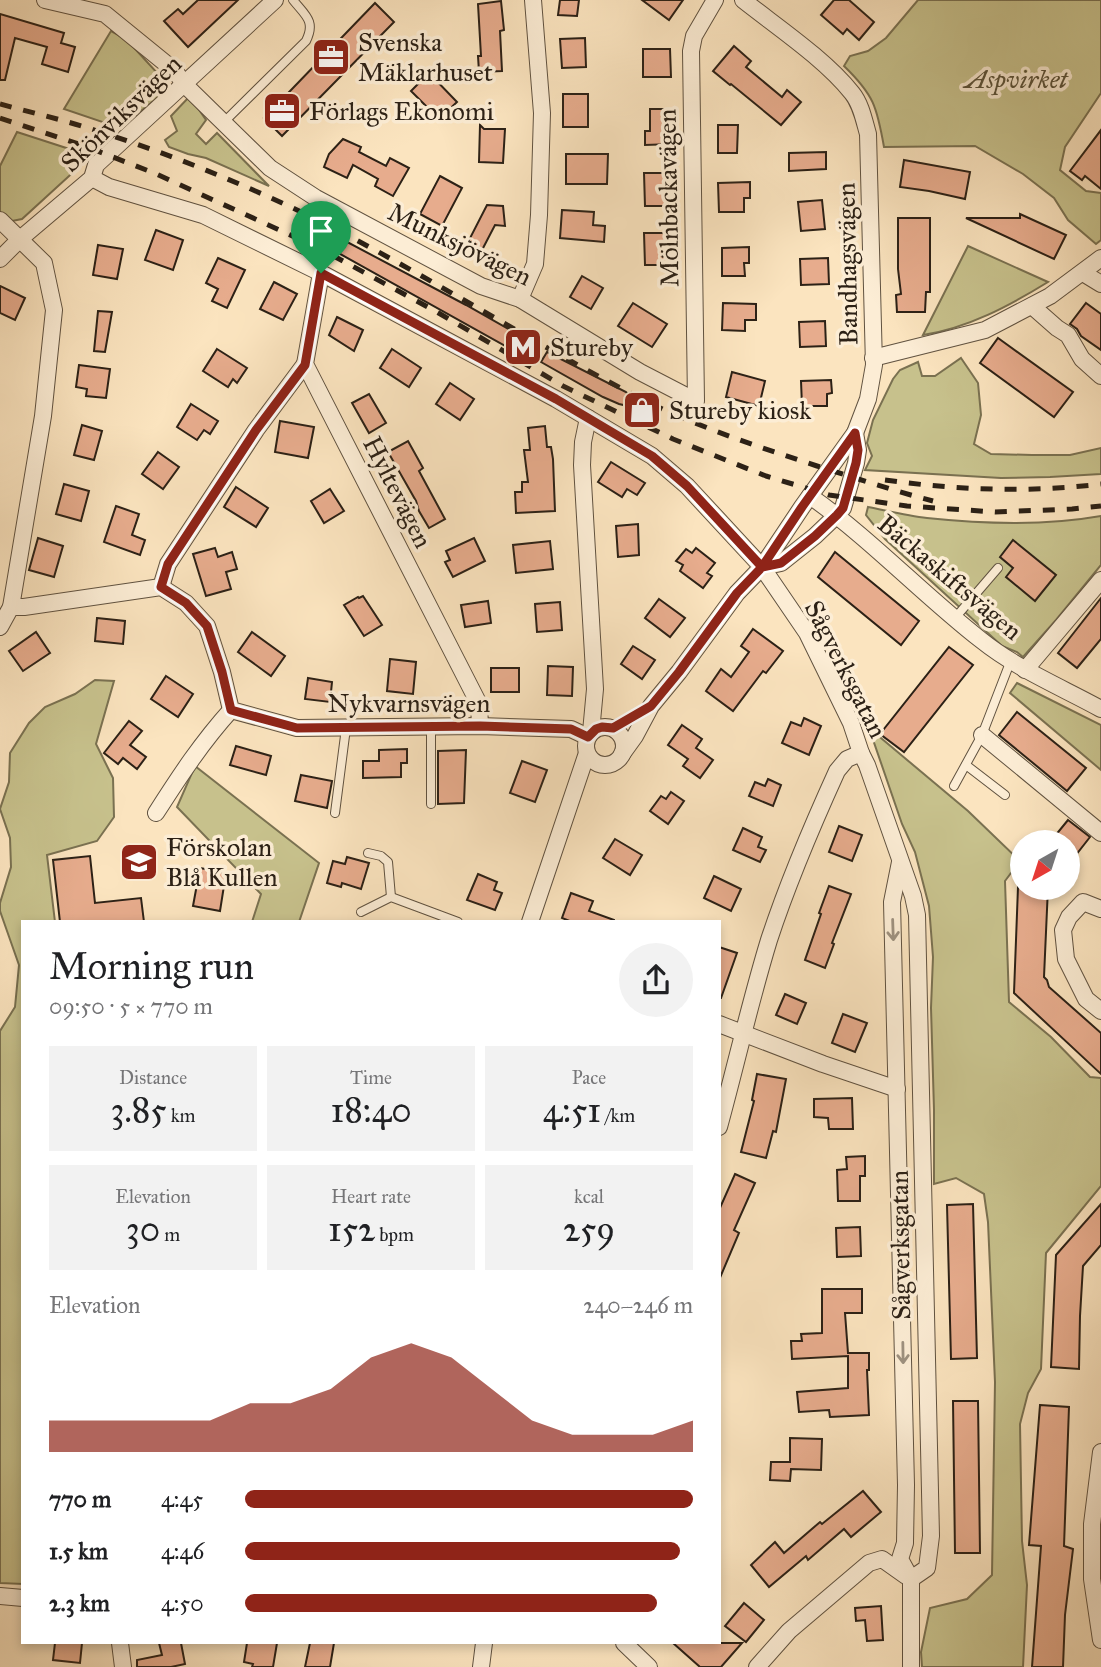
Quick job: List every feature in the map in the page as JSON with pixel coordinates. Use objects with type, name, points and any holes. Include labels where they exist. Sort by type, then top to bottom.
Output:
[{"type":"street","name":"Munksjövägen","points":[[45,0],[104,7],[175,71],[184,84],[270,168],[316,198],[481,286],[520,299],[640,372],[696,401]]},
{"type":"street","name":"Skönviksvägen","points":[[0,259],[92,178],[96,166],[275,0]]},
{"type":"street","points":[[520,299],[535,264],[538,215],[542,113],[533,0]]},
{"type":"street","name":"Mölnbackavägen","points":[[696,401],[691,51],[694,36],[715,0]]},
{"type":"street","name":"Bandhagsvägen","points":[[579,778],[618,760],[651,706],[737,593],[762,567],[855,433],[868,399],[873,358],[868,134],[859,104],[824,64],[743,0]]},
{"type":"street","name":"Sågverksgatan","points":[[92,178],[108,187],[203,215],[321,273],[556,399],[652,456],[678,479],[762,567],[807,633],[867,765],[914,896],[917,915],[931,1536],[927,1568],[911,1579]]},
{"type":"street","points":[[0,220],[44,263],[54,310],[43,416],[11,607],[0,627]]},
{"type":"street","points":[[873,358],[985,330],[1050,296],[1101,258]]},
{"type":"street","points":[[161,587],[168,564],[256,430],[305,365],[321,273]]},
{"type":"street","points":[[1083,273],[1101,284]]},
{"type":"street","points":[[1032,306],[1068,335],[1082,359],[1101,376]]},
{"type":"street","name":"Hyltevägen","points":[[305,365],[480,704],[480,726]]},
{"type":"street","points":[[531,920],[579,778],[589,741],[595,689],[582,465],[588,418]]},
{"type":"street","name":"Bandhagsvägen","points":[[762,567],[781,563],[815,536],[843,508],[856,463],[858,450],[855,433]]},
{"type":"street","name":"Bäckaskiftsvägen","points":[[810,496],[837,515],[982,641],[1026,670],[1101,709]]},
{"type":"street","name":"Bäckaskiftsvägen","points":[[1026,670],[1101,580]]},
{"type":"street","points":[[11,607],[161,587],[186,603],[207,626],[231,710],[188,762],[156,814]]},
{"type":"street","points":[[595,689],[611,727],[622,737],[622,754]]},
{"type":"street","name":"Bandhagsvägen","points":[[589,741],[602,727],[611,727],[651,706]]},
{"type":"street","name":"Nykvarnsvägen","points":[[231,710],[297,728],[480,726],[571,729],[589,741]]},
{"type":"street","points":[[982,735],[1101,833]]},
{"type":"street","points":[[589,741],[595,762],[605,765]]},
{"type":"street","points":[[721,1119],[770,940],[803,849],[837,771],[847,759],[861,753]]},
{"type":"street","name":"Sågverksgatan","points":[[900,862],[892,902],[905,1485],[905,1543],[900,1559],[911,1579],[911,1667]]},
{"type":"street","points":[[1101,909],[1083,902],[1069,917],[1063,930],[1066,959],[1086,999],[1101,1011]]},
{"type":"street","points":[[721,1025],[897,1089]]},
{"type":"street","points":[[1101,1452],[1092,1524],[1092,1579],[1101,1640]]},
{"type":"street","points":[[757,1667],[789,1631],[869,1563],[883,1559],[911,1579]]},
{"type":"street","points":[[0,1596],[21,1598]]},
{"type":"street","points":[[120,1644],[123,1667]]},
{"type":"street","points":[[481,1667],[484,1644]]},
{"type":"street","points":[[625,1644],[649,1667]]},
{"type":"lane","points":[[224,122],[306,41],[311,32],[311,22],[293,0]]},
{"type":"lane","points":[[955,618],[998,568]]},
{"type":"lane","points":[[954,786],[982,735],[1011,660]]},
{"type":"lane","points":[[431,727],[431,804]]},
{"type":"lane","points":[[335,813],[346,728]]},
{"type":"lane","points":[[966,765],[1005,795]]},
{"type":"lane","points":[[368,853],[381,856],[388,862],[391,897]]},
{"type":"lane","points":[[361,912],[391,897],[453,920]]},
{"type":"green space","name":"Aspvirket","points":[[918,0],[1101,0],[1101,93],[1065,147],[1060,170],[1086,191],[1101,193],[1101,240],[1096,244],[1068,220],[1054,198],[1023,174],[975,146],[884,147],[873,102],[844,66],[850,56],[868,51],[886,38]]},
{"type":"green space","points":[[111,31],[126,39],[160,76],[167,90],[120,128],[64,109]]},
{"type":"green space","points":[[188,98],[206,120],[196,134],[206,144],[217,133],[269,186],[206,158],[169,147],[165,140],[177,131],[171,116]]},
{"type":"green space","points":[[17,132],[91,156],[22,219],[12,221],[0,217],[0,166]]},
{"type":"green space","points":[[968,246],[1048,282],[988,315],[940,332],[923,335]]},
{"type":"green space","points":[[961,358],[978,383],[981,415],[974,444],[991,454],[1070,455],[1101,448],[1101,474],[1001,478],[865,470],[872,456],[867,443],[873,420],[900,370],[918,362],[922,376],[935,376]]},
{"type":"green space","points":[[868,507],[920,517],[992,523],[1036,523],[1101,516],[1101,565],[1023,657],[1002,646],[885,539],[866,515]]},
{"type":"green space","points":[[95,680],[114,681],[96,744],[113,778],[114,817],[97,841],[47,855],[55,920],[21,920],[21,1584],[0,1583],[0,1031],[15,1007],[19,965],[0,911],[11,867],[10,838],[0,809],[9,782],[10,753],[29,723],[45,707],[75,694]]},
{"type":"green space","points":[[1017,683],[1101,725],[1101,770],[1010,693]]},
{"type":"green space","points":[[869,728],[968,811],[1010,851],[1010,874],[1005,881],[1009,1002],[1051,1037],[1090,1077],[1101,1078],[1101,1186],[1046,1253],[1041,1369],[1028,1393],[1020,1424],[1022,1541],[1027,1585],[1023,1667],[922,1667],[921,1652],[930,1608],[967,1599],[992,1575],[995,1382],[988,1222],[984,1194],[956,1178],[934,1184],[931,1008],[933,957],[929,906],[915,852],[902,824]]},
{"type":"green space","points":[[195,766],[319,863],[300,920],[253,920],[261,894],[177,807]]},
{"type":"building","points":[[198,0],[238,0],[188,47],[164,21],[178,9],[183,14]]},
{"type":"building","points":[[560,0],[579,0],[577,16],[558,15]]},
{"type":"building","points":[[642,0],[683,0],[669,20]]},
{"type":"building","points":[[834,0],[849,0],[874,22],[859,40],[847,29],[843,34],[821,15]]},
{"type":"building","points":[[501,1],[504,30],[500,31],[502,71],[479,72],[478,56],[481,56],[478,4]]},
{"type":"building","points":[[375,3],[394,22],[282,136],[264,118]]},
{"type":"building","points":[[0,14],[64,33],[61,43],[75,47],[68,72],[42,64],[47,47],[15,38],[5,80],[0,80]]},
{"type":"building","points":[[585,38],[586,67],[562,68],[560,39]]},
{"type":"building","points":[[734,46],[751,61],[746,67],[782,97],[787,90],[801,102],[781,125],[713,71]]},
{"type":"building","points":[[643,49],[670,49],[671,77],[643,77]]},
{"type":"building","points":[[429,73],[457,102],[439,119],[411,91]]},
{"type":"building","points":[[563,94],[588,94],[588,127],[563,127]]},
{"type":"building","points":[[650,109],[673,109],[673,144],[645,145],[645,131],[650,131]]},
{"type":"building","points":[[480,125],[484,129],[505,129],[503,163],[479,162]]},
{"type":"building","points":[[718,125],[738,125],[737,153],[718,153]]},
{"type":"building","points":[[1101,130],[1101,189],[1085,176],[1082,180],[1070,171]]},
{"type":"building","points":[[343,139],[361,147],[359,152],[386,166],[390,158],[409,168],[393,196],[375,186],[378,179],[353,165],[347,178],[324,167],[329,154]]},
{"type":"building","points":[[826,152],[826,169],[789,171],[789,153]]},
{"type":"building","points":[[566,154],[608,154],[607,184],[566,184]]},
{"type":"building","points":[[904,160],[970,172],[965,199],[900,187]]},
{"type":"building","points":[[644,173],[666,173],[666,206],[645,206]]},
{"type":"building","points":[[440,176],[462,188],[442,226],[420,214]]},
{"type":"building","points":[[750,182],[750,198],[744,198],[744,212],[719,212],[718,183]]},
{"type":"building","points":[[822,200],[825,229],[801,231],[798,202]]},
{"type":"building","points":[[487,205],[503,206],[505,226],[495,225],[482,250],[468,242]]},
{"type":"building","points":[[562,210],[594,212],[593,225],[605,226],[604,242],[560,238]]},
{"type":"building","points":[[1020,214],[1066,235],[1054,259],[966,218],[1020,218]]},
{"type":"building","points":[[300,217],[535,344],[527,358],[333,250],[293,232]]},
{"type":"building","points":[[898,218],[930,218],[930,292],[926,292],[925,312],[897,312],[896,295],[901,294]]},
{"type":"building","points":[[156,230],[183,240],[173,270],[145,260]]},
{"type":"building","points":[[644,233],[674,233],[674,247],[670,247],[670,265],[645,265]]},
{"type":"building","points":[[98,245],[123,249],[117,279],[93,275]]},
{"type":"building","points":[[749,247],[749,263],[744,263],[745,276],[722,276],[722,248]]},
{"type":"building","points":[[218,258],[245,270],[227,308],[212,301],[218,289],[206,283]]},
{"type":"building","points":[[828,258],[829,284],[801,285],[800,259]]},
{"type":"building","points":[[582,276],[603,288],[591,309],[570,297]]},
{"type":"building","points":[[274,282],[297,294],[283,320],[260,309]]},
{"type":"building","points":[[0,286],[25,298],[15,320],[0,313]]},
{"type":"building","points":[[633,303],[667,324],[652,347],[618,326]]},
{"type":"building","points":[[723,303],[756,304],[756,320],[745,320],[745,331],[722,330]]},
{"type":"building","points":[[1086,303],[1101,314],[1101,350],[1081,336],[1070,324]]},
{"type":"building","points":[[98,311],[112,312],[105,352],[94,351]]},
{"type":"building","points":[[337,317],[363,330],[354,351],[329,335]]},
{"type":"building","points":[[825,321],[826,346],[800,347],[799,322]]},
{"type":"building","points":[[998,338],[1073,392],[1054,417],[980,363]]},
{"type":"building","points":[[217,349],[247,368],[237,383],[233,379],[228,387],[203,371]]},
{"type":"building","points":[[392,349],[421,368],[409,387],[380,368]]},
{"type":"building","points":[[547,352],[626,392],[641,409],[603,397],[541,362]]},
{"type":"building","points":[[79,365],[110,369],[106,398],[86,396],[87,389],[76,387]]},
{"type":"building","points":[[732,372],[765,381],[759,406],[726,397]]},
{"type":"building","points":[[831,380],[832,393],[827,394],[827,406],[802,406],[801,381]]},
{"type":"building","points":[[450,383],[474,399],[460,420],[436,404]]},
{"type":"building","points":[[369,394],[386,423],[369,433],[352,403]]},
{"type":"building","points":[[191,404],[218,421],[210,434],[204,430],[197,440],[177,427]]},
{"type":"building","points":[[280,421],[314,427],[308,458],[275,452]]},
{"type":"building","points":[[82,425],[102,431],[94,460],[74,455]]},
{"type":"building","points":[[545,426],[547,447],[551,447],[553,459],[555,511],[516,513],[515,492],[522,492],[522,482],[528,482],[524,450],[530,450],[528,428]]},
{"type":"building","points":[[408,441],[423,468],[419,471],[445,519],[429,528],[388,452]]},
{"type":"building","points":[[158,452],[179,467],[163,489],[142,474]]},
{"type":"building","points":[[611,462],[645,483],[637,495],[627,489],[622,497],[598,482]]},
{"type":"building","points":[[64,484],[89,491],[81,521],[56,514]]},
{"type":"building","points":[[236,487],[268,508],[256,527],[224,507]]},
{"type":"building","points":[[330,489],[344,511],[324,523],[311,501]]},
{"type":"building","points":[[116,506],[139,514],[132,535],[145,540],[140,555],[104,542]]},
{"type":"building","points":[[638,524],[639,555],[618,557],[616,526]]},
{"type":"building","points":[[38,538],[63,546],[54,577],[29,570]]},
{"type":"building","points":[[474,538],[485,561],[453,577],[445,562],[450,560],[446,551]]},
{"type":"building","points":[[1013,540],[1056,575],[1035,601],[1006,577],[1013,568],[1000,557]]},
{"type":"building","points":[[550,541],[553,569],[516,573],[513,545]]},
{"type":"building","points":[[215,548],[218,557],[232,552],[237,569],[226,572],[231,589],[206,596],[193,554]]},
{"type":"building","points":[[696,548],[715,563],[707,573],[712,576],[703,588],[680,571],[683,565],[676,561],[686,549],[692,553]]},
{"type":"building","points":[[835,552],[919,621],[901,645],[818,577]]},
{"type":"building","points":[[363,596],[382,625],[364,636],[344,605]]},
{"type":"building","points":[[1101,598],[1101,639],[1077,668],[1058,653]]},
{"type":"building","points":[[659,599],[685,618],[670,637],[645,618]]},
{"type":"building","points":[[488,601],[491,623],[465,627],[461,605]]},
{"type":"building","points":[[560,602],[562,630],[537,632],[535,604]]},
{"type":"building","points":[[97,618],[125,621],[123,644],[95,641]]},
{"type":"building","points":[[753,629],[783,651],[766,673],[763,671],[733,711],[706,691],[721,669],[731,677],[749,652],[741,646]]},
{"type":"building","points":[[36,632],[50,653],[23,671],[9,651]]},
{"type":"building","points":[[252,632],[285,656],[271,676],[238,652]]},
{"type":"building","points":[[633,646],[655,660],[642,679],[621,664]]},
{"type":"building","points":[[949,647],[973,665],[904,752],[880,734]]},
{"type":"building","points":[[390,659],[416,662],[413,694],[387,691]]},
{"type":"building","points":[[548,666],[573,667],[572,696],[547,695]]},
{"type":"building","points":[[491,668],[519,668],[519,692],[491,692]]},
{"type":"building","points":[[166,676],[193,694],[178,717],[151,699]]},
{"type":"building","points":[[308,678],[332,682],[330,702],[305,699]]},
{"type":"building","points":[[1017,712],[1086,768],[1067,791],[999,735]]},
{"type":"building","points":[[804,718],[821,726],[809,755],[782,743],[791,722],[801,726]]},
{"type":"building","points":[[129,721],[142,731],[130,745],[146,757],[137,769],[123,758],[118,764],[104,753]]},
{"type":"building","points":[[682,725],[702,739],[696,748],[713,760],[700,778],[683,766],[688,759],[668,745]]},
{"type":"building","points":[[236,746],[271,756],[266,775],[230,765]]},
{"type":"building","points":[[407,749],[407,763],[401,763],[401,777],[363,778],[363,761],[379,761],[379,750]]},
{"type":"building","points":[[466,750],[464,803],[438,804],[438,751]]},
{"type":"building","points":[[522,761],[547,770],[535,802],[510,793]]},
{"type":"building","points":[[301,775],[332,781],[327,808],[295,801]]},
{"type":"building","points":[[768,779],[781,785],[773,806],[749,796],[755,782],[765,786]]},
{"type":"building","points":[[671,792],[684,801],[668,824],[650,811],[661,796],[666,799]]},
{"type":"building","points":[[1068,820],[1090,837],[1080,850],[1080,830],[1060,830]]},
{"type":"building","points":[[839,826],[862,835],[852,861],[829,852]]},
{"type":"building","points":[[743,828],[762,837],[758,847],[766,850],[760,862],[733,850]]},
{"type":"building","points":[[615,839],[642,855],[630,875],[603,858]]},
{"type":"building","points":[[90,856],[95,903],[141,898],[144,920],[60,920],[53,860]]},
{"type":"building","points":[[347,857],[369,863],[361,889],[342,883],[341,887],[327,883],[333,861],[345,864]]},
{"type":"building","points":[[200,868],[226,873],[220,911],[193,906]]},
{"type":"building","points":[[478,874],[497,882],[494,890],[502,893],[495,910],[467,900]]},
{"type":"building","points":[[714,876],[741,889],[731,911],[704,898]]},
{"type":"building","points":[[829,886],[851,894],[825,968],[805,960]]},
{"type":"building","points":[[571,893],[593,901],[589,911],[614,920],[567,920],[562,918]]},
{"type":"building","points":[[1018,900],[1047,900],[1044,977],[1049,987],[1101,1033],[1101,1074],[1014,993]]},
{"type":"building","points":[[721,948],[737,953],[721,998]]},
{"type":"building","points":[[785,994],[806,1003],[797,1024],[776,1015]]},
{"type":"building","points":[[843,1014],[867,1023],[855,1052],[832,1043]]},
{"type":"building","points":[[757,1074],[786,1079],[776,1132],[773,1131],[766,1158],[741,1152],[754,1101]]},
{"type":"building","points":[[852,1098],[853,1129],[829,1129],[828,1118],[814,1117],[814,1099]]},
{"type":"building","points":[[865,1156],[865,1176],[860,1176],[860,1201],[838,1201],[837,1170],[847,1169],[846,1157]]},
{"type":"building","points":[[735,1174],[755,1183],[734,1230],[739,1233],[721,1275],[721,1206]]},
{"type":"building","points":[[973,1204],[977,1358],[951,1359],[947,1205]]},
{"type":"building","points":[[1101,1204],[1101,1245],[1083,1266],[1079,1369],[1051,1367],[1056,1255]]},
{"type":"building","points":[[860,1227],[861,1256],[837,1257],[836,1228]]},
{"type":"building","points":[[822,1289],[862,1289],[862,1313],[845,1313],[848,1353],[869,1353],[869,1415],[830,1417],[829,1410],[799,1412],[797,1392],[848,1388],[848,1356],[792,1359],[791,1341],[802,1341],[801,1334],[822,1333]]},
{"type":"building","points":[[953,1401],[978,1401],[980,1553],[955,1553]]},
{"type":"building","points":[[1040,1405],[1069,1407],[1064,1546],[1073,1549],[1065,1615],[1063,1667],[1032,1667],[1041,1546],[1029,1545]]},
{"type":"building","points":[[790,1438],[822,1439],[821,1470],[791,1469],[790,1481],[770,1480],[771,1462],[790,1462]]},
{"type":"building","points":[[863,1491],[881,1512],[851,1537],[844,1529],[808,1560],[806,1556],[769,1587],[751,1565],[775,1542],[784,1553],[820,1522],[822,1524]]},
{"type":"building","points":[[744,1603],[764,1620],[746,1642],[725,1626]]},
{"type":"building","points":[[881,1606],[883,1640],[867,1641],[865,1620],[856,1621],[855,1608]]},
{"type":"building","points":[[742,1643],[721,1667],[700,1667],[674,1644]]},
{"type":"building","points":[[55,1644],[82,1644],[80,1663],[53,1660]]},
{"type":"building","points":[[159,1644],[181,1644],[185,1664],[171,1667],[137,1667],[137,1660],[162,1655]]},
{"type":"building","points":[[247,1644],[277,1644],[273,1667],[252,1667],[253,1664],[244,1662]]},
{"type":"building","points":[[310,1644],[334,1644],[330,1667],[305,1667]]},
{"type":"railway","points":[[0,104],[73,123],[140,145],[269,197],[367,246],[557,354],[674,414],[776,452],[933,501]]},
{"type":"railway","points":[[0,118],[82,145],[154,173],[319,248],[437,312],[563,386],[673,439],[766,476],[829,495],[907,506],[995,512],[1101,506]]},
{"type":"railway","points":[[885,480],[993,489],[1047,489],[1101,484]]},
{"type":"place","name":"Svenska Mäklarhuset","points":[[331,57]]},
{"type":"place","name":"Förlags Ekonomi","points":[[282,111]]},
{"type":"place","name":"Stureby","points":[[523,347]]},
{"type":"place","name":"Stureby kiosk","points":[[642,410]]},
{"type":"place","name":"Förskolan Blå Kullen","points":[[139,862]]},
{"type":"route","points":[[321,273],[305,365],[256,430],[168,564],[161,587],[186,603],[207,626],[231,710],[297,728],[480,726],[571,729],[588,737],[596,729],[613,728],[625,723],[651,706],[737,593],[762,567],[781,563],[815,536],[843,508],[856,463],[858,450],[855,433],[762,567],[687,486],[652,456],[556,399],[321,273]]}]
